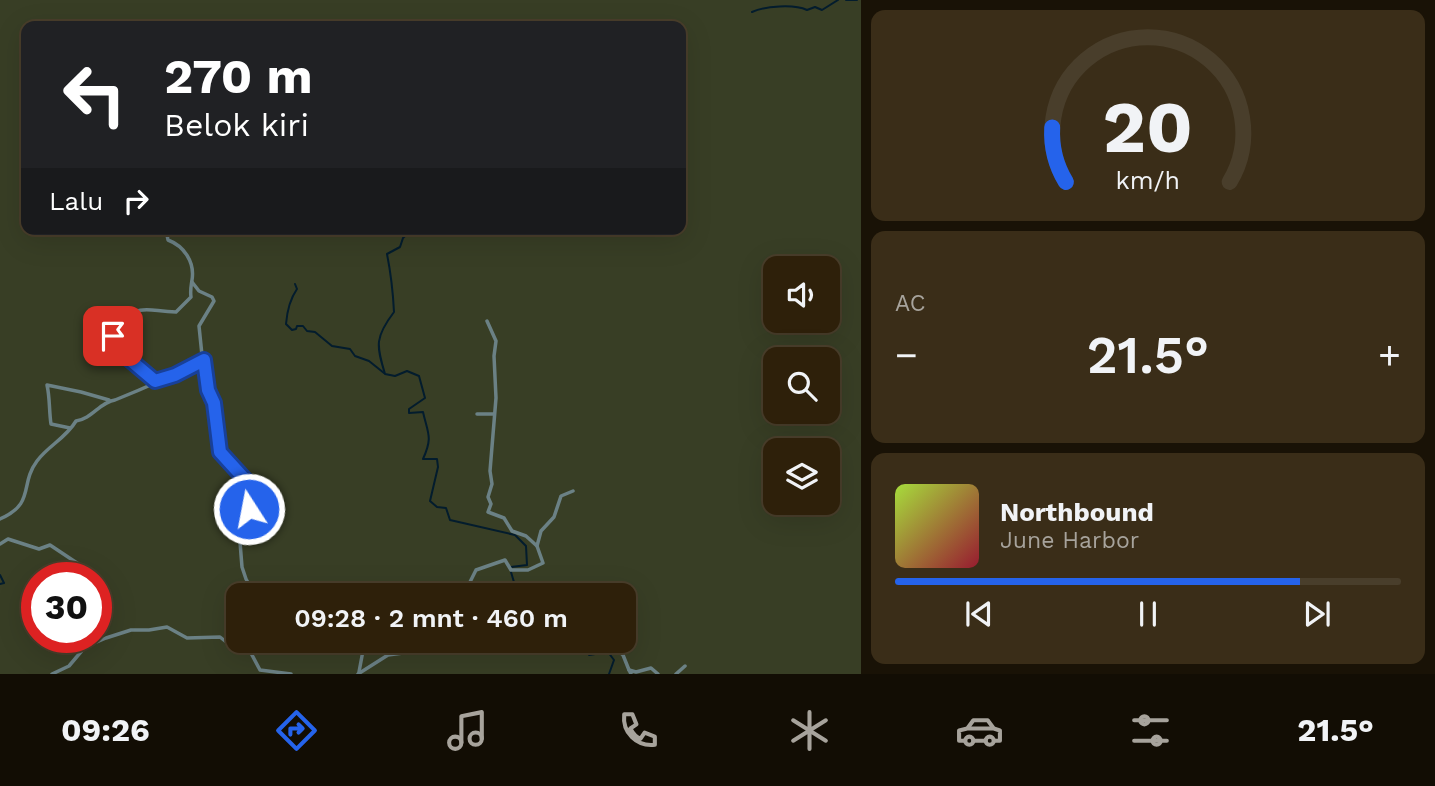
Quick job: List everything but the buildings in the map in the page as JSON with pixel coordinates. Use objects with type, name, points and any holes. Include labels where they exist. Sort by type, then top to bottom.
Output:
[{"type":"street","points":[[167,235],[168,240],[180,245],[186,252],[192,282],[199,291],[212,296],[214,301],[199,326],[208,390],[214,403],[220,452],[250,485],[253,494],[249,524],[240,542],[242,567],[248,583]]},
{"type":"street","points":[[155,381],[116,348],[113,336],[118,320],[142,308],[157,312],[176,312],[191,297],[192,282]]},
{"type":"street","points":[[470,583],[476,570],[505,560],[511,570],[528,570],[543,563],[537,546],[520,533],[512,531],[504,518],[488,512],[491,504],[488,497],[492,484],[490,471],[496,398],[496,341],[487,321]]},
{"type":"street","points":[[0,519],[21,506],[34,464],[76,421],[88,417],[109,400],[175,375],[204,360]]},
{"type":"street","points":[[71,428],[51,424],[47,385],[109,400]]},
{"type":"street","points":[[477,414],[494,414]]},
{"type":"street","points":[[537,546],[541,531],[554,517],[561,496],[573,491]]},
{"type":"street","points":[[0,544],[8,539],[39,548],[50,545],[76,562]]},
{"type":"street","points":[[112,637],[131,630],[167,627],[187,638],[220,637],[226,642]]},
{"type":"street","points":[[52,674],[69,666],[77,653]]},
{"type":"street","points":[[251,653],[260,670],[290,674]]},
{"type":"street","points":[[358,674],[362,653]]},
{"type":"street","points":[[358,674],[388,655],[403,653]]},
{"type":"street","points":[[620,653],[630,672],[651,668],[658,674]]},
{"type":"street","points":[[676,674],[685,666]]},
{"type":"green space","points":[[0,0],[861,0],[861,674],[0,674]]},
{"type":"waterway","points":[[752,12],[780,6],[807,10],[815,7],[822,10],[838,0]]},
{"type":"waterway","points":[[846,0],[857,0]]},
{"type":"waterway","points":[[406,235],[400,247],[387,254],[394,312],[380,335],[380,356],[385,374],[395,376],[407,371],[419,376],[425,398],[409,409],[409,413],[423,412],[429,440],[423,459],[437,459],[438,467],[430,501],[437,507],[446,508],[450,520],[515,535],[526,546],[527,565],[511,567]]},
{"type":"waterway","points":[[295,284],[297,289],[289,306],[286,324],[292,330],[303,326],[332,346],[350,349],[355,356],[369,361],[384,373]]},
{"type":"waterway","points":[[511,572],[514,583]]},
{"type":"waterway","points":[[0,575],[4,583],[0,584]]},
{"type":"waterway","points":[[587,653],[602,653]]},
{"type":"waterway","points":[[609,653],[614,660],[609,674]]},
{"type":"route","points":[[113,336],[116,348],[155,381],[175,375],[204,360],[208,390],[214,403],[220,452],[250,485],[253,494],[249,509]]}]
